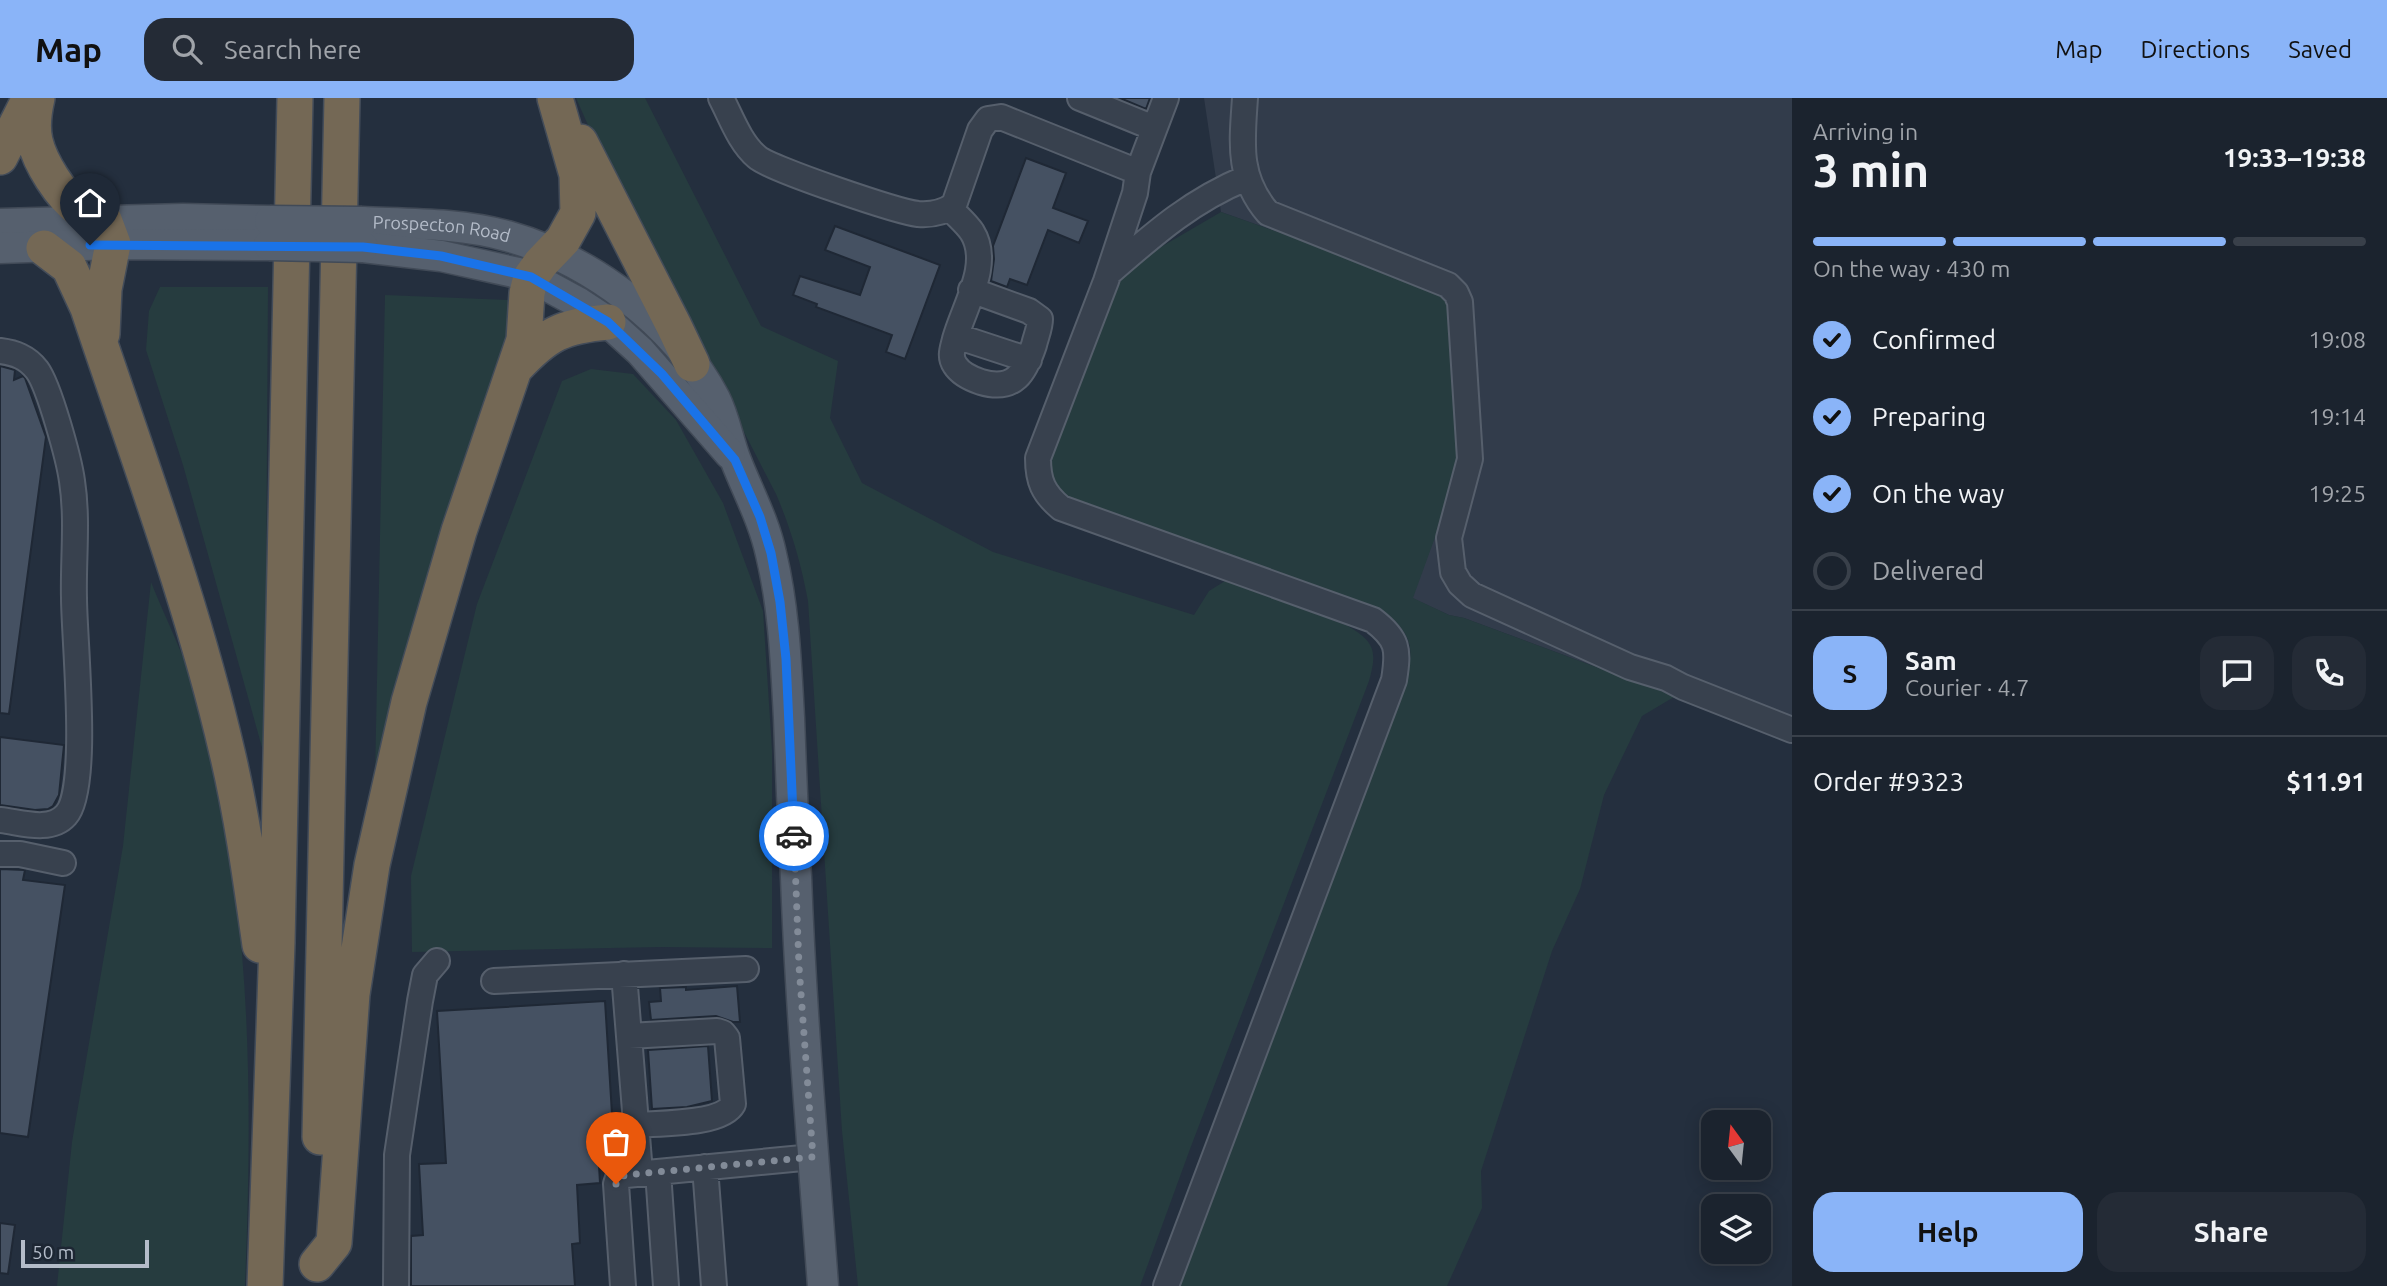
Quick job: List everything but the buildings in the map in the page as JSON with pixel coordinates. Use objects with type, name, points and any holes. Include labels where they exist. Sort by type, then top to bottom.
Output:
[{"type":"highway","points":[[0,158],[30,98]]},
{"type":"highway","points":[[37,98],[34,140],[46,170],[75,206],[108,232],[102,351]]},
{"type":"highway","points":[[265,1286],[278,930],[295,98]]},
{"type":"highway","points":[[317,1275],[341,98]]},
{"type":"highway","points":[[317,1275],[334,1243],[352,994],[378,838],[409,702],[455,544],[524,340],[527,293],[531,277],[572,227],[578,213],[577,175],[557,98]]},
{"type":"highway","points":[[557,98],[692,364]]},
{"type":"highway","points":[[44,247],[58,257],[74,275],[102,351],[196,637],[228,753],[252,882],[273,1048]]},
{"type":"highway","points":[[516,367],[538,344],[551,335],[585,324],[608,322]]},
{"type":"main road","name":"Prospecton Road","points":[[0,224],[108,232],[362,235],[439,225],[505,235],[553,251],[625,296],[657,324],[692,364],[715,399],[735,460],[760,517],[771,553],[780,602],[786,659],[799,966],[823,1286]]},
{"type":"main road","name":"Prospecton Road","points":[[0,248],[44,247],[108,232]]},
{"type":"main road","name":"Prospecton Road","points":[[362,235],[531,277],[608,322],[662,374],[735,460]]},
{"type":"lane","points":[[721,98],[749,148],[765,163],[916,214],[939,213],[950,208],[958,198],[981,130],[988,119],[993,117],[1001,117],[1045,133],[1138,172]]},
{"type":"lane","points":[[1080,98],[1154,128]]},
{"type":"lane","points":[[1166,98],[1138,172],[1135,193],[1109,272],[1038,458],[1038,470],[1047,497],[1061,508],[1373,620],[1388,631],[1396,643],[1397,652],[1394,680],[1166,1286]]},
{"type":"lane","points":[[1245,98],[1243,154],[1247,178],[1254,197],[1268,213],[1447,285],[1456,293],[1462,314],[1471,459],[1450,538],[1453,572],[1460,584],[1472,595],[1630,667],[1666,678],[1792,730]]},
{"type":"lane","points":[[1109,272],[1177,215],[1218,190],[1247,178]]},
{"type":"lane","points":[[950,208],[972,232],[978,245],[980,260],[951,355],[953,363],[977,381],[990,384],[1007,383],[1027,368],[1040,319],[1029,311],[971,290]]},
{"type":"lane","points":[[956,336],[1029,360]]},
{"type":"lane","points":[[0,351],[15,353],[38,371],[72,478],[75,507],[74,598],[78,726],[74,802],[67,814],[58,822],[48,824],[0,820]]},
{"type":"lane","points":[[0,854],[20,854],[64,863]]},
{"type":"lane","points":[[396,1286],[397,1155],[425,975],[438,961]]},
{"type":"lane","points":[[494,981],[746,969]]},
{"type":"lane","points":[[624,974],[636,1125],[649,1172],[666,1286]]},
{"type":"lane","points":[[629,1037],[723,1033],[727,1038],[730,1065],[733,1104],[729,1111],[714,1118],[636,1125]]},
{"type":"lane","points":[[623,1286],[616,1184],[622,1176],[813,1157]]},
{"type":"lane","points":[[705,1167],[714,1286]]},
{"type":"shaded area","points":[[1204,98],[1792,98],[1792,741],[1674,697],[1667,686],[1650,680],[1639,683],[1464,618],[1449,615],[1412,598],[1462,463],[1449,292],[1221,212]]},
{"type":"green space","points":[[576,98],[645,98],[761,326],[838,361],[830,418],[862,483],[993,552],[1194,615],[1209,591],[1225,581],[1346,625],[1363,636],[1371,647],[1373,661],[1369,681],[1140,1286],[858,1286],[842,1131],[808,601],[802,573],[776,494],[603,159]]},
{"type":"green space","points":[[1221,212],[1449,292],[1462,463],[1413,598],[1449,615],[1464,618],[1639,683],[1659,683],[1674,697],[1642,716],[1604,795],[1580,889],[1552,951],[1481,1171],[1482,1208],[1447,1286],[1179,1286],[1400,696],[1410,653],[1406,636],[1390,616],[1075,501],[1061,491],[1054,479],[1053,448],[1125,268]]},
{"type":"green space","points":[[160,287],[268,287],[265,758],[183,465],[146,350],[149,311]]},
{"type":"green space","points":[[385,295],[508,300],[522,337],[374,825]]},
{"type":"green space","points":[[591,369],[633,374],[676,420],[723,503],[763,611],[772,750],[772,948],[660,947],[412,952],[411,876],[477,604],[562,381]]},
{"type":"green space","points":[[151,582],[194,686],[216,773],[239,918],[248,1065],[245,1286],[57,1286],[72,1142],[123,846]]},
{"type":"way so far","points":[[616,1184],[618,1178],[626,1175],[813,1157],[799,966],[794,836]]},
{"type":"route","points":[[90,245],[363,247],[441,256],[531,277],[608,322],[662,374],[735,460],[760,517],[771,553],[780,602],[786,659],[794,836]]}]
